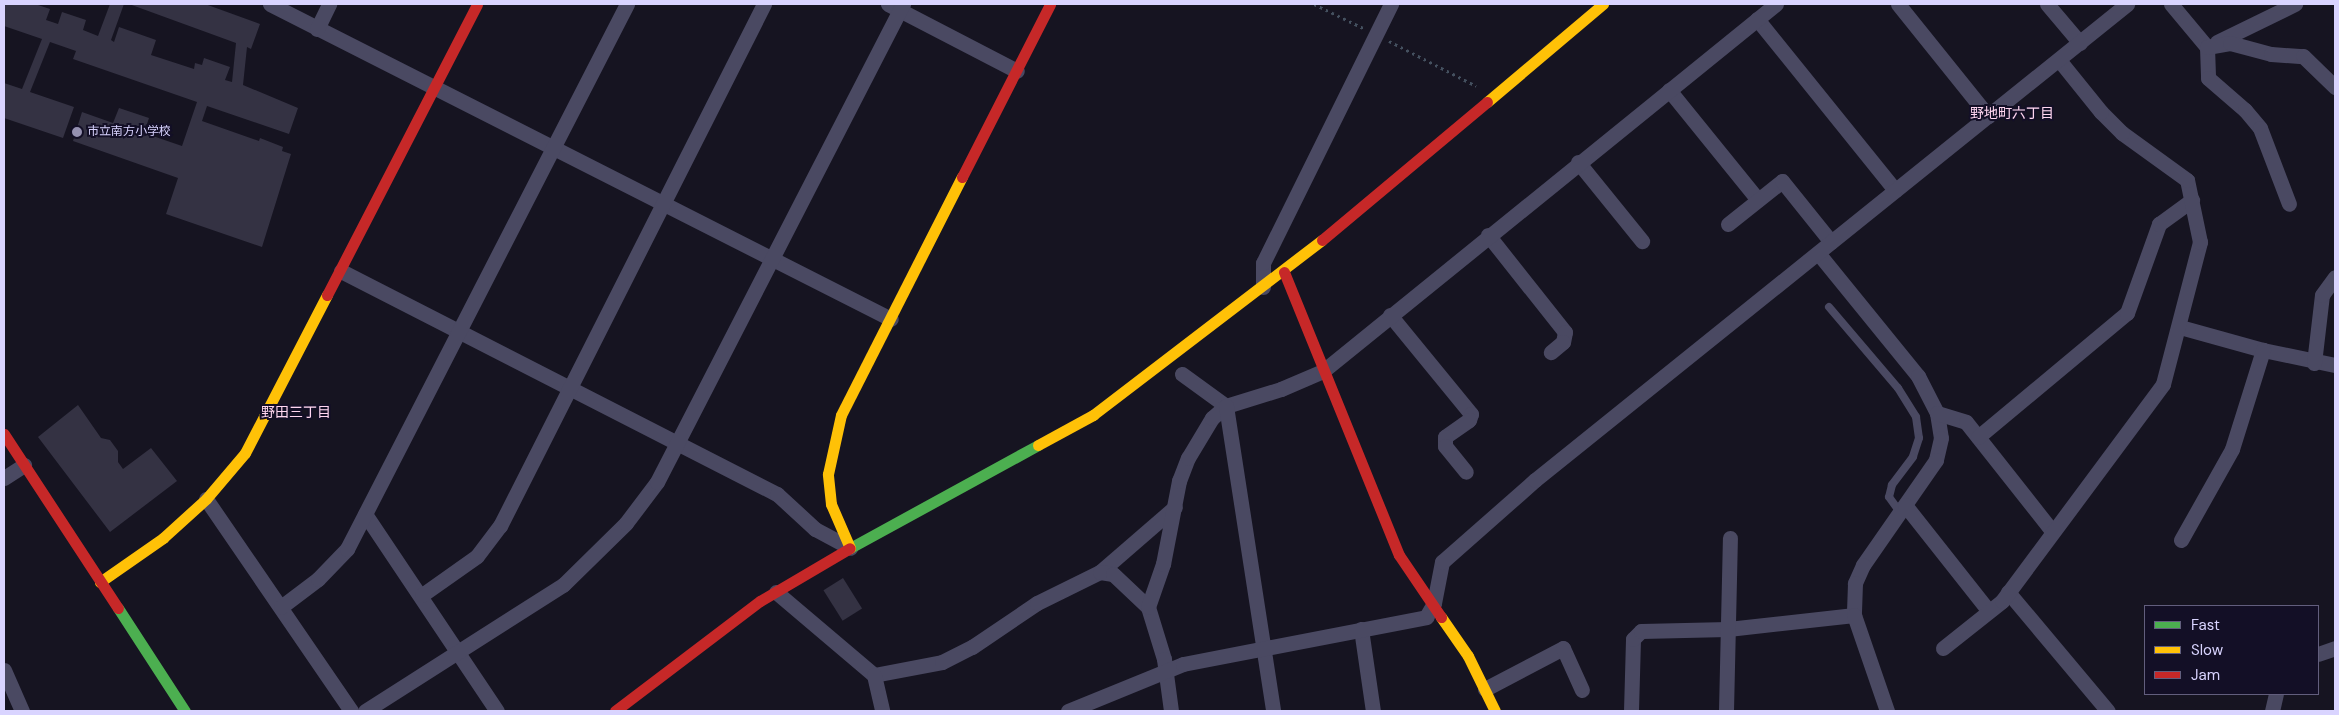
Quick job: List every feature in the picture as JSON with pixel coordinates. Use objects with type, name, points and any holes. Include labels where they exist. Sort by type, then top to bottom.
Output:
[{"type":"street","points":[[270,4],[434,89],[662,203],[770,260],[891,319]]},
{"type":"street","points":[[317,29],[329,4]]},
{"type":"street","points":[[100,582],[163,538],[206,499],[245,453],[478,4]]},
{"type":"street","points":[[281,607],[318,579],[348,549],[627,4]]},
{"type":"street","points":[[422,596],[477,556],[500,526],[567,388],[764,4]]},
{"type":"street","points":[[850,548],[831,504],[828,474],[831,449],[842,415],[1050,4]]},
{"type":"street","points":[[1264,286],[1263,263],[1390,4]]},
{"type":"street","points":[[615,711],[776,592],[850,548],[1093,415],[1284,272],[1603,4]]},
{"type":"street","points":[[1148,607],[1163,564],[1188,458],[1212,418],[1226,406],[1281,389],[1323,371],[1578,162],[1776,4]]},
{"type":"street","points":[[1898,4],[1988,116]]},
{"type":"street","points":[[2047,4],[2080,43]]},
{"type":"street","points":[[1068,711],[1183,664],[1426,617],[1434,603],[1442,562],[1535,480],[2127,4]]},
{"type":"street","points":[[2171,4],[2207,47],[2208,78],[2246,110],[2260,128],[2290,204]]},
{"type":"street","points":[[2207,47],[2295,4]]},
{"type":"street","points":[[365,711],[459,653],[563,585],[590,561],[631,516],[657,482],[678,445],[897,6],[1017,71]]},
{"type":"street","points":[[1757,19],[1895,190]]},
{"type":"street","points":[[2207,47],[2230,43],[2271,54],[2303,56],[2335,87]]},
{"type":"street","points":[[1944,648],[2008,592],[2163,384],[2180,327],[2200,242],[2187,180],[2122,133],[2101,112],[2059,60]]},
{"type":"street","points":[[1669,90],[1758,200]]},
{"type":"street","points":[[1578,162],[1642,241]]},
{"type":"street","points":[[1728,224],[1782,181],[1831,242]]},
{"type":"street","points":[[1978,436],[2126,313],[2159,224],[2192,200]]},
{"type":"street","points":[[1488,235],[1565,332],[1563,342],[1551,352]]},
{"type":"street","points":[[1818,253],[1918,376],[1937,413],[1941,438],[1936,460],[1863,565],[1856,583],[1854,615],[1882,711]]},
{"type":"street","points":[[341,271],[777,494],[815,529],[850,548]]},
{"type":"street","points":[[1284,272],[1399,555],[1434,603],[1485,690],[1495,711]]},
{"type":"street","points":[[2314,363],[2322,295],[2335,277]]},
{"type":"street","points":[[1390,315],[1471,414],[1469,420],[1445,437],[1445,446],[1466,472]]},
{"type":"street","points":[[2180,327],[2314,363],[2335,365]]},
{"type":"street","points":[[2181,540],[2232,449],[2263,350]]},
{"type":"street","points":[[1182,374],[1226,406],[1273,711]]},
{"type":"street","points":[[1937,413],[1966,422],[2052,531]]},
{"type":"street","points":[[4,434],[185,711]]},
{"type":"street","points":[[4,478],[24,465]]},
{"type":"street","points":[[206,499],[352,711]]},
{"type":"street","points":[[874,675],[942,662],[980,642],[1037,603],[1100,572],[1175,507]]},
{"type":"street","points":[[1903,509],[1988,610]]},
{"type":"street","points":[[366,514],[497,711]]},
{"type":"street","points":[[1726,711],[1730,538]]},
{"type":"street","points":[[1100,572],[1113,574],[1121,579],[1148,607],[1165,671],[1171,711]]},
{"type":"street","points":[[776,592],[874,675],[882,711]]},
{"type":"street","points":[[2008,592],[2108,711]]},
{"type":"street","points":[[1631,711],[1633,639],[1641,631],[1728,630],[1854,615]]},
{"type":"street","points":[[1361,629],[1373,711]]},
{"type":"street","points":[[1485,690],[1563,648],[1582,690]]},
{"type":"street","points":[[2319,654],[2335,648]]},
{"type":"street","points":[[4,670],[22,711]]},
{"type":"street","points":[[2272,711],[2276,695]]},
{"type":"lane","points":[[1829,307],[1898,388],[1916,417],[1919,438],[1913,457],[1892,485],[1889,497],[1903,509]]},
{"type":"path","points":[[1314,4],[1494,95]]},
{"type":"building","points":[[4,4],[35,4],[50,9],[46,20],[58,24],[62,12],[86,20],[83,30],[98,36],[110,4],[124,4],[111,40],[114,42],[119,27],[156,40],[151,55],[194,69],[195,63],[202,65],[204,58],[230,67],[225,80],[232,82],[236,43],[129,4],[205,4],[260,24],[251,49],[247,47],[243,85],[298,108],[289,134],[207,106],[202,121],[259,141],[260,138],[283,147],[282,151],[291,154],[262,247],[166,214],[178,178],[73,141],[82,112],[113,123],[119,108],[149,118],[144,133],[182,146],[197,102],[73,59],[76,51],[50,42],[30,92],[74,107],[63,138],[4,118],[4,83],[22,89],[42,39],[4,26]]},
{"type":"building","points":[[78,405],[101,438],[110,440],[118,451],[118,462],[123,469],[151,448],[177,481],[110,532],[38,437]]},
{"type":"building","points":[[843,578],[862,609],[843,621],[823,590]]},
{"type":"traffic: fast","points":[[850,548],[1038,445]]},
{"type":"traffic: fast","points":[[118,608],[185,711]]},
{"type":"traffic: slow","points":[[1487,102],[1603,4]]},
{"type":"traffic: slow","points":[[850,548],[831,504],[828,474],[841,415],[962,177]]},
{"type":"traffic: slow","points":[[1038,445],[1093,415],[1322,240]]},
{"type":"traffic: slow","points":[[100,582],[163,538],[206,499],[245,453],[327,295]]},
{"type":"traffic: slow","points":[[1441,617],[1468,656],[1495,711]]},
{"type":"traffic: jam","points":[[327,295],[477,4]]},
{"type":"traffic: jam","points":[[962,177],[1050,4]]},
{"type":"traffic: jam","points":[[1322,240],[1487,102]]},
{"type":"traffic: jam","points":[[1284,272],[1399,555],[1441,617]]},
{"type":"traffic: jam","points":[[4,434],[118,608]]},
{"type":"traffic: jam","points":[[615,711],[760,601],[850,548]]},
{"type":"place","name":"市立南方小学校","points":[[77,132]]},
{"type":"district","name":"野地町六丁目","points":[[2012,113]]},
{"type":"district","name":"野田三丁目","points":[[296,412]]}]
